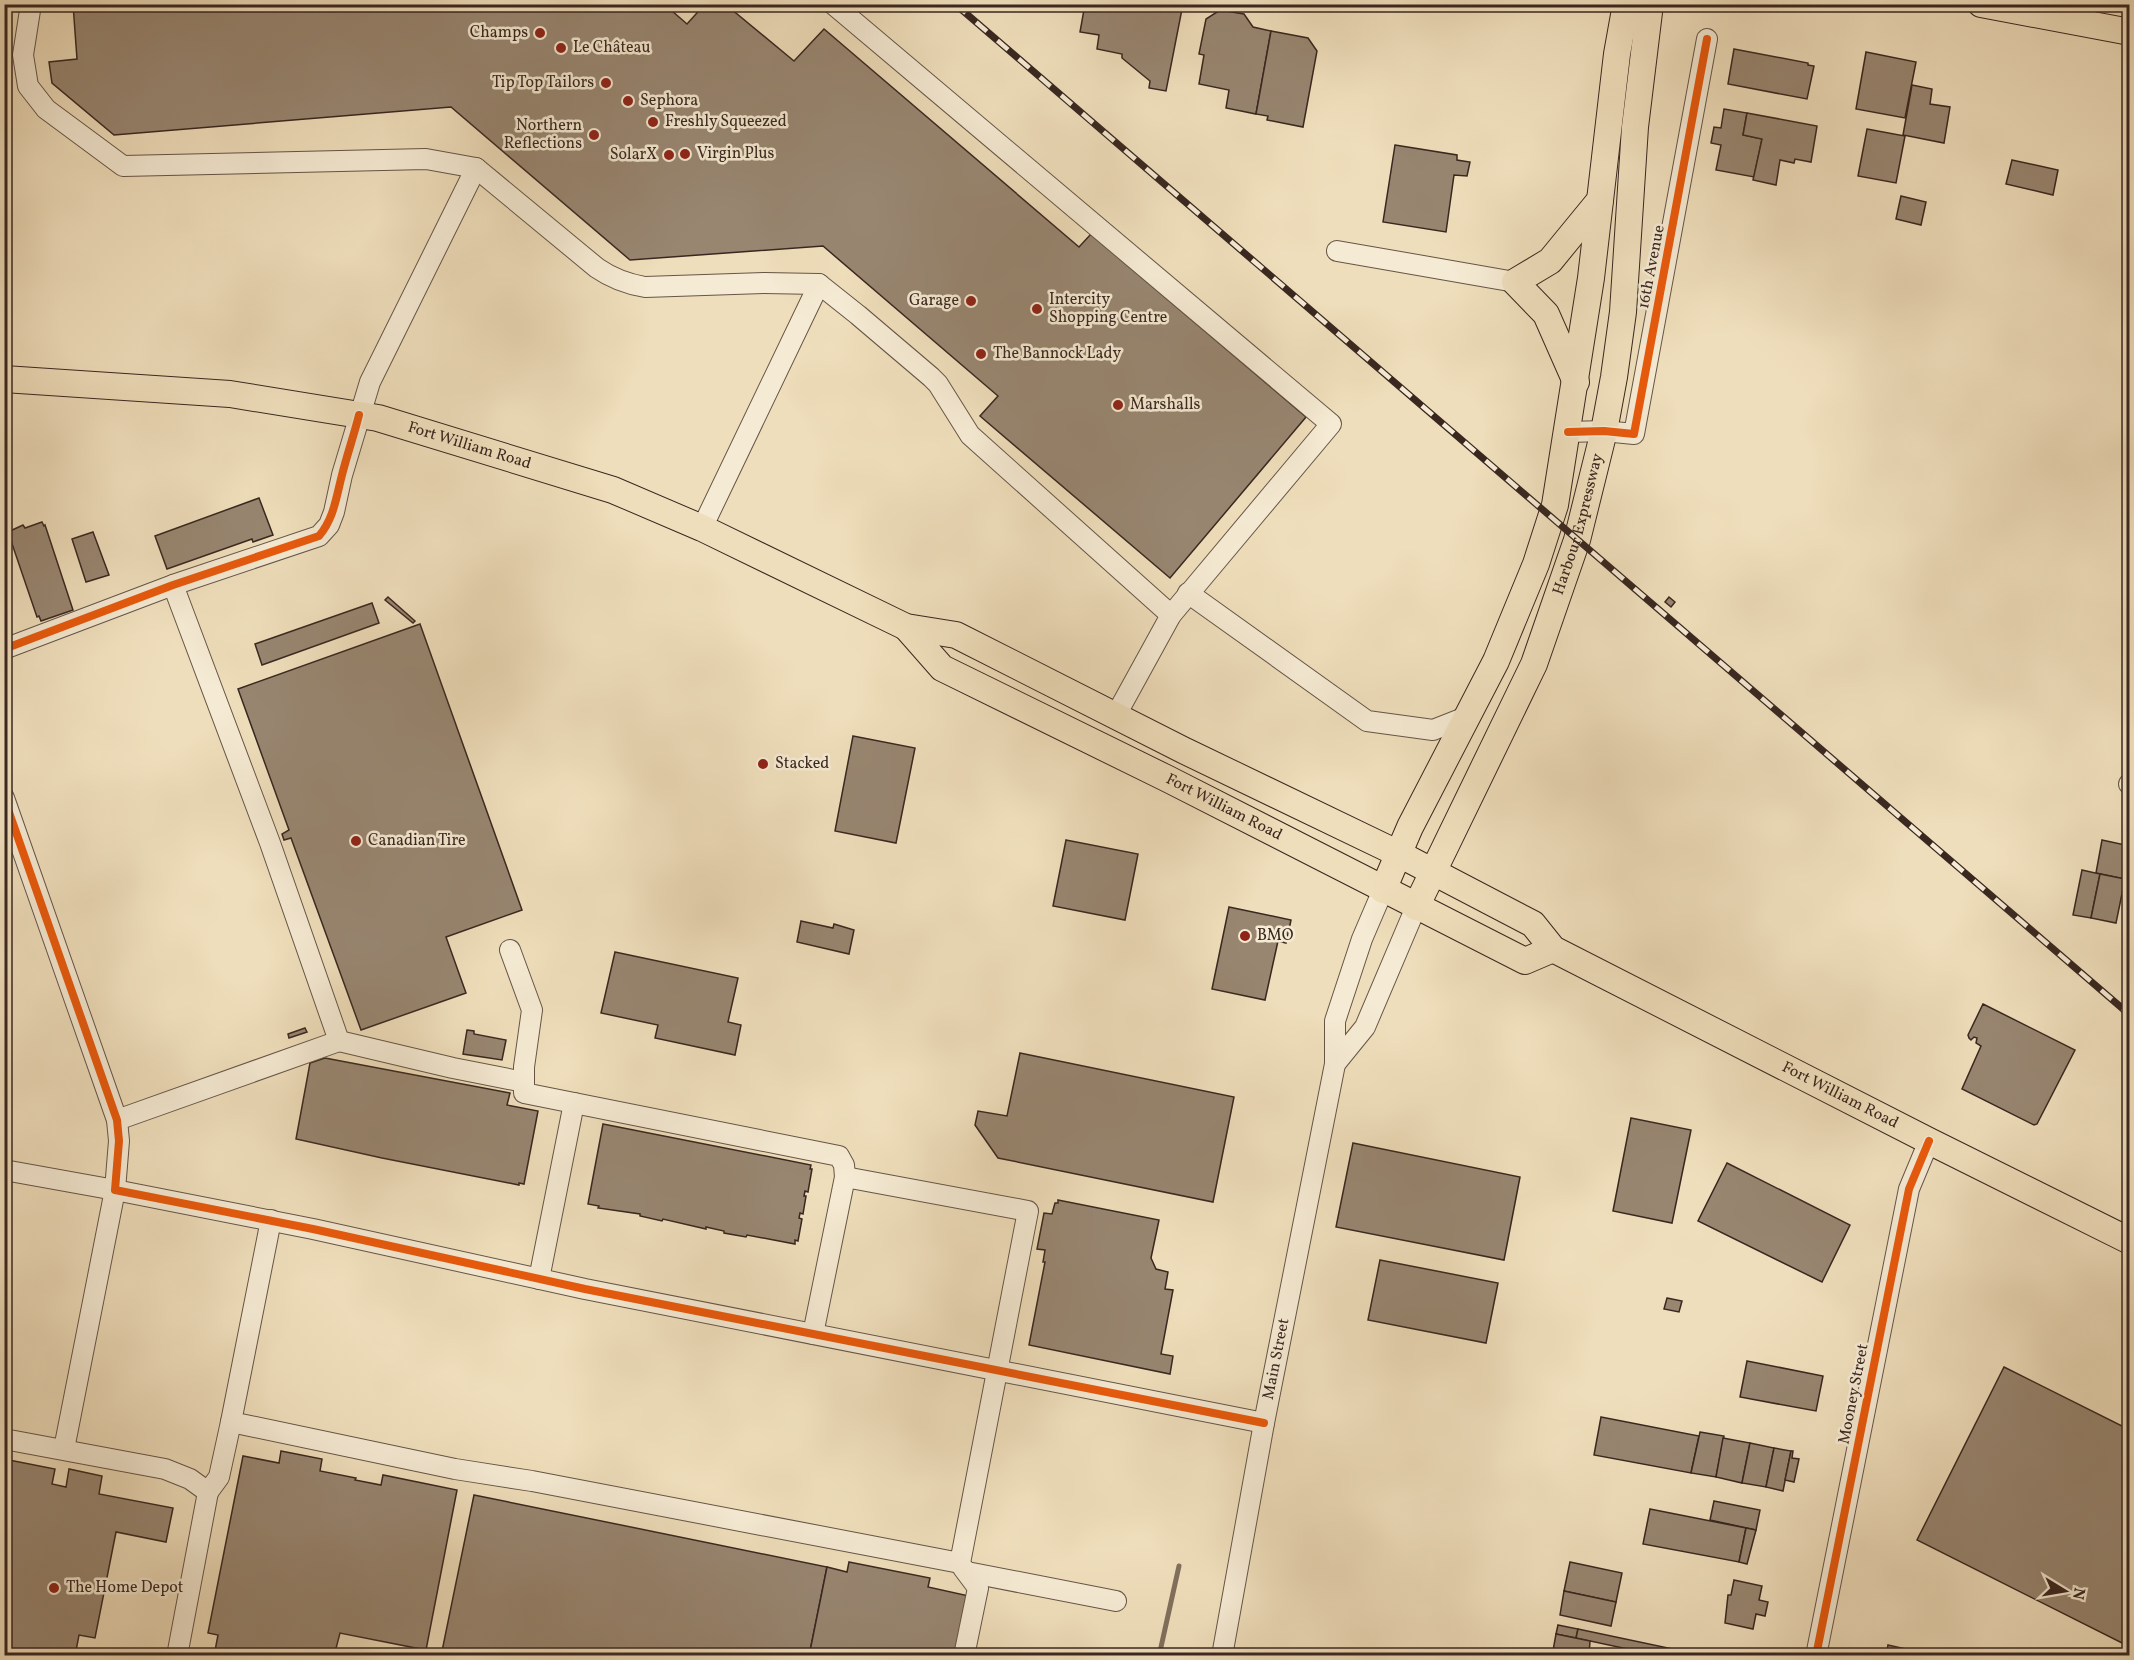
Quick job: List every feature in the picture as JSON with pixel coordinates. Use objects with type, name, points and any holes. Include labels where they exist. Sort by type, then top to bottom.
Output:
[{"type":"main road","name":"Harbour Expressway","points":[[1383,890],[1410,827],[1496,661],[1536,564],[1555,505],[1591,278],[1617,54],[1626,4]]},
{"type":"main road","name":"Harbour Expressway","points":[[1416,907],[1534,664],[1577,540],[1604,431],[1623,312],[1635,127],[1650,4]]},
{"type":"main road","points":[[1981,4],[2130,32]]},
{"type":"main road","points":[[1576,382],[1546,315],[1515,282],[1550,261],[1600,200]]},
{"type":"main road","name":"Fort William Road","points":[[4,379],[230,394],[378,418],[613,490],[702,528],[906,627],[956,635],[1277,796],[1399,854],[1533,924],[1553,949],[2130,1241]]},
{"type":"main road","name":"Fort William Road","points":[[906,627],[942,668],[1157,774],[1416,907],[1525,961],[1553,949]]},
{"type":"street","points":[[31,4],[23,56],[28,86],[46,109],[123,166],[426,159],[476,168],[597,268],[627,284],[645,287],[764,282],[819,284],[931,377],[938,384],[970,435],[1171,615]]},
{"type":"street","points":[[833,4],[1331,424],[1171,615],[1116,715]]},
{"type":"street","name":"16th Avenue","points":[[1568,432],[1604,431],[1634,434],[1707,39]]},
{"type":"street","points":[[4,649],[173,585],[319,536],[328,525],[334,512],[342,475],[370,382],[476,168]]},
{"type":"street","points":[[1337,251],[1515,282]]},
{"type":"street","points":[[702,528],[819,284]]},
{"type":"street","points":[[173,585],[270,843],[339,1041]]},
{"type":"street","points":[[1188,593],[1367,721],[1433,730],[1466,717]]},
{"type":"street","points":[[4,798],[117,1120],[119,1141],[115,1190],[64,1449]]},
{"type":"street","name":"Main Street","points":[[1222,1656],[1264,1423],[1335,1064],[1335,1021],[1362,939],[1383,890]]},
{"type":"street","name":"Main Street","points":[[1335,1064],[1365,1027],[1416,907]]},
{"type":"street","points":[[510,950],[532,1010],[524,1093],[839,1156],[844,1165],[845,1177],[813,1334]]},
{"type":"street","points":[[117,1120],[339,1041],[524,1082]]},
{"type":"street","points":[[539,1280],[574,1102]]},
{"type":"street","name":"Mooney Street","points":[[1816,1656],[1909,1189],[1929,1141]]},
{"type":"street","points":[[4,1170],[271,1220],[539,1280],[1264,1423]]},
{"type":"street","points":[[845,1177],[1028,1211],[997,1370],[963,1568],[978,1588],[964,1656]]},
{"type":"street","points":[[177,1656],[208,1492],[219,1477],[271,1220]]},
{"type":"street","points":[[231,1422],[455,1469],[532,1481],[963,1568],[1116,1601]]},
{"type":"street","points":[[4,1439],[165,1469],[190,1479],[208,1492]]},
{"type":"building","name":"Intercity Shopping Centre","points":[[73,4],[664,4],[687,24],[705,4],[725,4],[794,61],[824,29],[1079,247],[1091,234],[1306,417],[1170,578],[980,416],[998,396],[823,246],[630,260],[451,107],[114,135],[52,83],[49,62],[77,59]]},
{"type":"building","points":[[1085,4],[1183,4],[1166,91],[1149,88],[1150,81],[1122,58],[1122,54],[1097,49],[1099,35],[1080,32]]},
{"type":"building","points":[[1220,10],[1244,14],[1253,27],[1271,31],[1256,114],[1226,108],[1229,90],[1199,84],[1204,55],[1199,54],[1206,19]]},
{"type":"building","points":[[1271,31],[1308,38],[1317,51],[1303,127],[1267,120],[1268,116],[1256,114]]},
{"type":"building","points":[[1734,49],[1814,66],[1807,99],[1728,84]]},
{"type":"building","points":[[1866,52],[1916,62],[1905,118],[1856,109]]},
{"type":"building","points":[[1912,85],[1932,89],[1930,104],[1950,107],[1944,143],[1903,135]]},
{"type":"building","points":[[1724,109],[1747,113],[1743,135],[1762,139],[1754,177],[1716,170],[1721,145],[1711,143],[1714,127],[1721,128]]},
{"type":"building","points":[[1747,113],[1817,126],[1811,162],[1795,159],[1794,163],[1780,160],[1776,185],[1753,180],[1762,139],[1743,135]]},
{"type":"building","points":[[1867,129],[1905,136],[1896,183],[1858,176]]},
{"type":"building","points":[[1395,145],[1457,155],[1457,160],[1470,162],[1467,176],[1454,175],[1446,232],[1383,222]]},
{"type":"building","points":[[2012,160],[2058,170],[2053,195],[2006,184]]},
{"type":"building","points":[[1901,196],[1926,202],[1921,225],[1896,219]]},
{"type":"building","points":[[259,498],[273,535],[253,542],[252,539],[167,569],[155,536]]},
{"type":"building","points":[[42,522],[45,525],[73,610],[41,621],[39,616],[37,617],[8,532],[23,525],[25,528]]},
{"type":"building","points":[[93,532],[109,575],[86,582],[72,539]]},
{"type":"building","points":[[388,597],[415,621],[413,623],[385,600]]},
{"type":"building","points":[[1669,597],[1675,602],[1671,607],[1665,602]]},
{"type":"building","points":[[372,603],[379,623],[262,665],[255,644]]},
{"type":"building","points":[[420,624],[522,910],[446,937],[466,993],[361,1030],[291,838],[284,840],[282,834],[289,830],[238,689]]},
{"type":"building","points":[[853,736],[915,748],[896,843],[835,831]]},
{"type":"building","points":[[1066,840],[1138,854],[1125,920],[1053,906]]},
{"type":"building","points":[[2102,840],[2130,846],[2125,879],[2096,873]]},
{"type":"building","points":[[2082,870],[2100,874],[2091,918],[2073,915]]},
{"type":"building","points":[[2100,874],[2125,879],[2116,923],[2091,918]]},
{"type":"building","points":[[1229,907],[1291,920],[1286,943],[1278,941],[1265,1000],[1212,989]]},
{"type":"building","points":[[801,921],[833,928],[834,924],[854,930],[849,954],[797,942]]},
{"type":"building","points":[[615,952],[738,978],[728,1022],[741,1025],[735,1055],[655,1038],[658,1025],[601,1013]]},
{"type":"building","points":[[1983,1004],[2075,1050],[2037,1124],[2034,1125],[1962,1089],[1981,1046],[1976,1043],[1977,1038],[1974,1037],[1971,1040],[1968,1035]]},
{"type":"building","points":[[305,1028],[307,1032],[289,1038],[288,1034]]},
{"type":"building","points":[[467,1030],[474,1031],[474,1034],[506,1040],[502,1060],[463,1054]]},
{"type":"building","points":[[1020,1053],[1234,1097],[1213,1202],[998,1158],[975,1125],[978,1111],[1007,1116]]},
{"type":"building","points":[[325,1058],[510,1093],[507,1105],[538,1111],[524,1184],[519,1183],[519,1185],[382,1158],[296,1139],[310,1063]]},
{"type":"building","points":[[1631,1118],[1691,1130],[1672,1223],[1613,1211]]},
{"type":"building","points":[[603,1124],[811,1165],[808,1192],[805,1191],[803,1214],[800,1213],[799,1218],[802,1219],[798,1241],[795,1240],[795,1244],[747,1235],[746,1237],[706,1227],[706,1229],[663,1219],[662,1221],[640,1216],[640,1214],[598,1208],[599,1206],[588,1204]]},
{"type":"building","points":[[1353,1143],[1520,1177],[1504,1260],[1336,1227]]},
{"type":"building","points":[[1727,1163],[1850,1225],[1822,1282],[1698,1221]]},
{"type":"building","points":[[1058,1200],[1159,1220],[1151,1258],[1156,1269],[1168,1272],[1165,1289],[1173,1290],[1161,1354],[1173,1356],[1170,1374],[1029,1345],[1045,1262],[1043,1262],[1045,1250],[1037,1249],[1044,1213],[1052,1214]]},
{"type":"building","points":[[1380,1260],[1498,1283],[1486,1343],[1368,1320]]},
{"type":"building","points":[[1667,1298],[1682,1301],[1679,1312],[1664,1309]]},
{"type":"building","points":[[1747,1361],[1823,1376],[1816,1411],[1740,1397]]},
{"type":"building","points":[[2004,1367],[2130,1430],[2130,1647],[1917,1540]]},
{"type":"building","points":[[1601,1417],[1699,1436],[1691,1473],[1594,1455]]},
{"type":"building","points":[[1700,1432],[1724,1436],[1716,1477],[1691,1473]]},
{"type":"building","points":[[1723,1438],[1750,1443],[1742,1483],[1716,1477]]},
{"type":"building","points":[[1750,1443],[1774,1448],[1766,1487],[1742,1483]]},
{"type":"building","points":[[1774,1448],[1791,1451],[1783,1491],[1766,1487]]},
{"type":"building","points":[[281,1451],[322,1459],[320,1471],[356,1478],[355,1480],[381,1485],[383,1475],[457,1490],[426,1650],[340,1633],[334,1656],[321,1653],[316,1656],[214,1656],[218,1635],[208,1633],[243,1456],[279,1463]]},
{"type":"building","points":[[1791,1451],[1793,1451],[1792,1458],[1799,1459],[1794,1482],[1785,1480]]},
{"type":"building","name":"The Home Depot","points":[[4,1459],[55,1469],[52,1484],[66,1487],[69,1469],[102,1476],[99,1494],[173,1508],[166,1542],[116,1532],[95,1638],[79,1635],[75,1656],[4,1656]]},
{"type":"building","points":[[474,1495],[827,1567],[809,1656],[441,1656]]},
{"type":"building","points":[[1714,1501],[1760,1510],[1756,1530],[1710,1520]]},
{"type":"building","points":[[1650,1509],[1746,1528],[1739,1562],[1643,1544]]},
{"type":"building","points":[[1746,1528],[1756,1530],[1747,1564],[1739,1562]]},
{"type":"building","points":[[849,1562],[930,1578],[928,1587],[969,1596],[957,1656],[809,1656],[827,1567],[847,1572]]},
{"type":"building","points":[[1570,1562],[1622,1573],[1616,1602],[1564,1591]]},
{"type":"building","points":[[1734,1580],[1762,1586],[1759,1600],[1768,1602],[1765,1616],[1756,1614],[1753,1629],[1725,1623],[1728,1595],[1731,1595]]},
{"type":"building","points":[[1564,1591],[1616,1602],[1611,1626],[1560,1615]]},
{"type":"building","points":[[1558,1625],[1578,1629],[1576,1638],[1556,1634]]},
{"type":"building","points":[[1578,1629],[1673,1649],[1672,1656],[1660,1656],[1576,1638]]},
{"type":"building","points":[[1556,1634],[1590,1641],[1589,1656],[1552,1656]]},
{"type":"building","points":[[1888,1645],[1906,1649],[1905,1656],[1886,1656]]},
{"type":"building","points":[[1906,1649],[1939,1656],[1905,1656]]},
{"type":"waterway","points":[[1159,1656],[1179,1566]]},
{"type":"railway","points":[[955,4],[2130,1015]]},
{"type":"cycle path","points":[[1568,432],[1604,431],[1634,434],[1707,39]]},
{"type":"cycle path","points":[[4,649],[173,585],[319,536],[334,507],[359,415]]},
{"type":"cycle path","points":[[4,798],[117,1120],[119,1141],[115,1190],[313,1229],[585,1289],[1264,1423]]},
{"type":"cycle path","points":[[1816,1656],[1909,1189],[1929,1141]]},
{"type":"place","name":"Champs","points":[[540,33]]},
{"type":"place","name":"Le Château","points":[[561,48]]},
{"type":"place","name":"Tip Top Tailors","points":[[606,83]]},
{"type":"place","name":"Sephora","points":[[628,101]]},
{"type":"place","name":"Freshly Squeezed","points":[[653,122]]},
{"type":"place","name":"Northern Reflections","points":[[594,135]]},
{"type":"place","name":"Virgin Plus","points":[[685,154]]},
{"type":"place","name":"SolarX","points":[[669,155]]},
{"type":"place","name":"Garage","points":[[971,301]]},
{"type":"place","name":"Intercity Shopping Centre","points":[[1037,309]]},
{"type":"place","name":"The Bannock Lady","points":[[981,354]]},
{"type":"place","name":"Marshalls","points":[[1118,405]]},
{"type":"place","name":"Stacked","points":[[763,764]]},
{"type":"place","name":"Canadian Tire","points":[[356,841]]},
{"type":"place","name":"BMO","points":[[1245,936]]},
{"type":"place","name":"The Home Depot","points":[[54,1588]]}]
